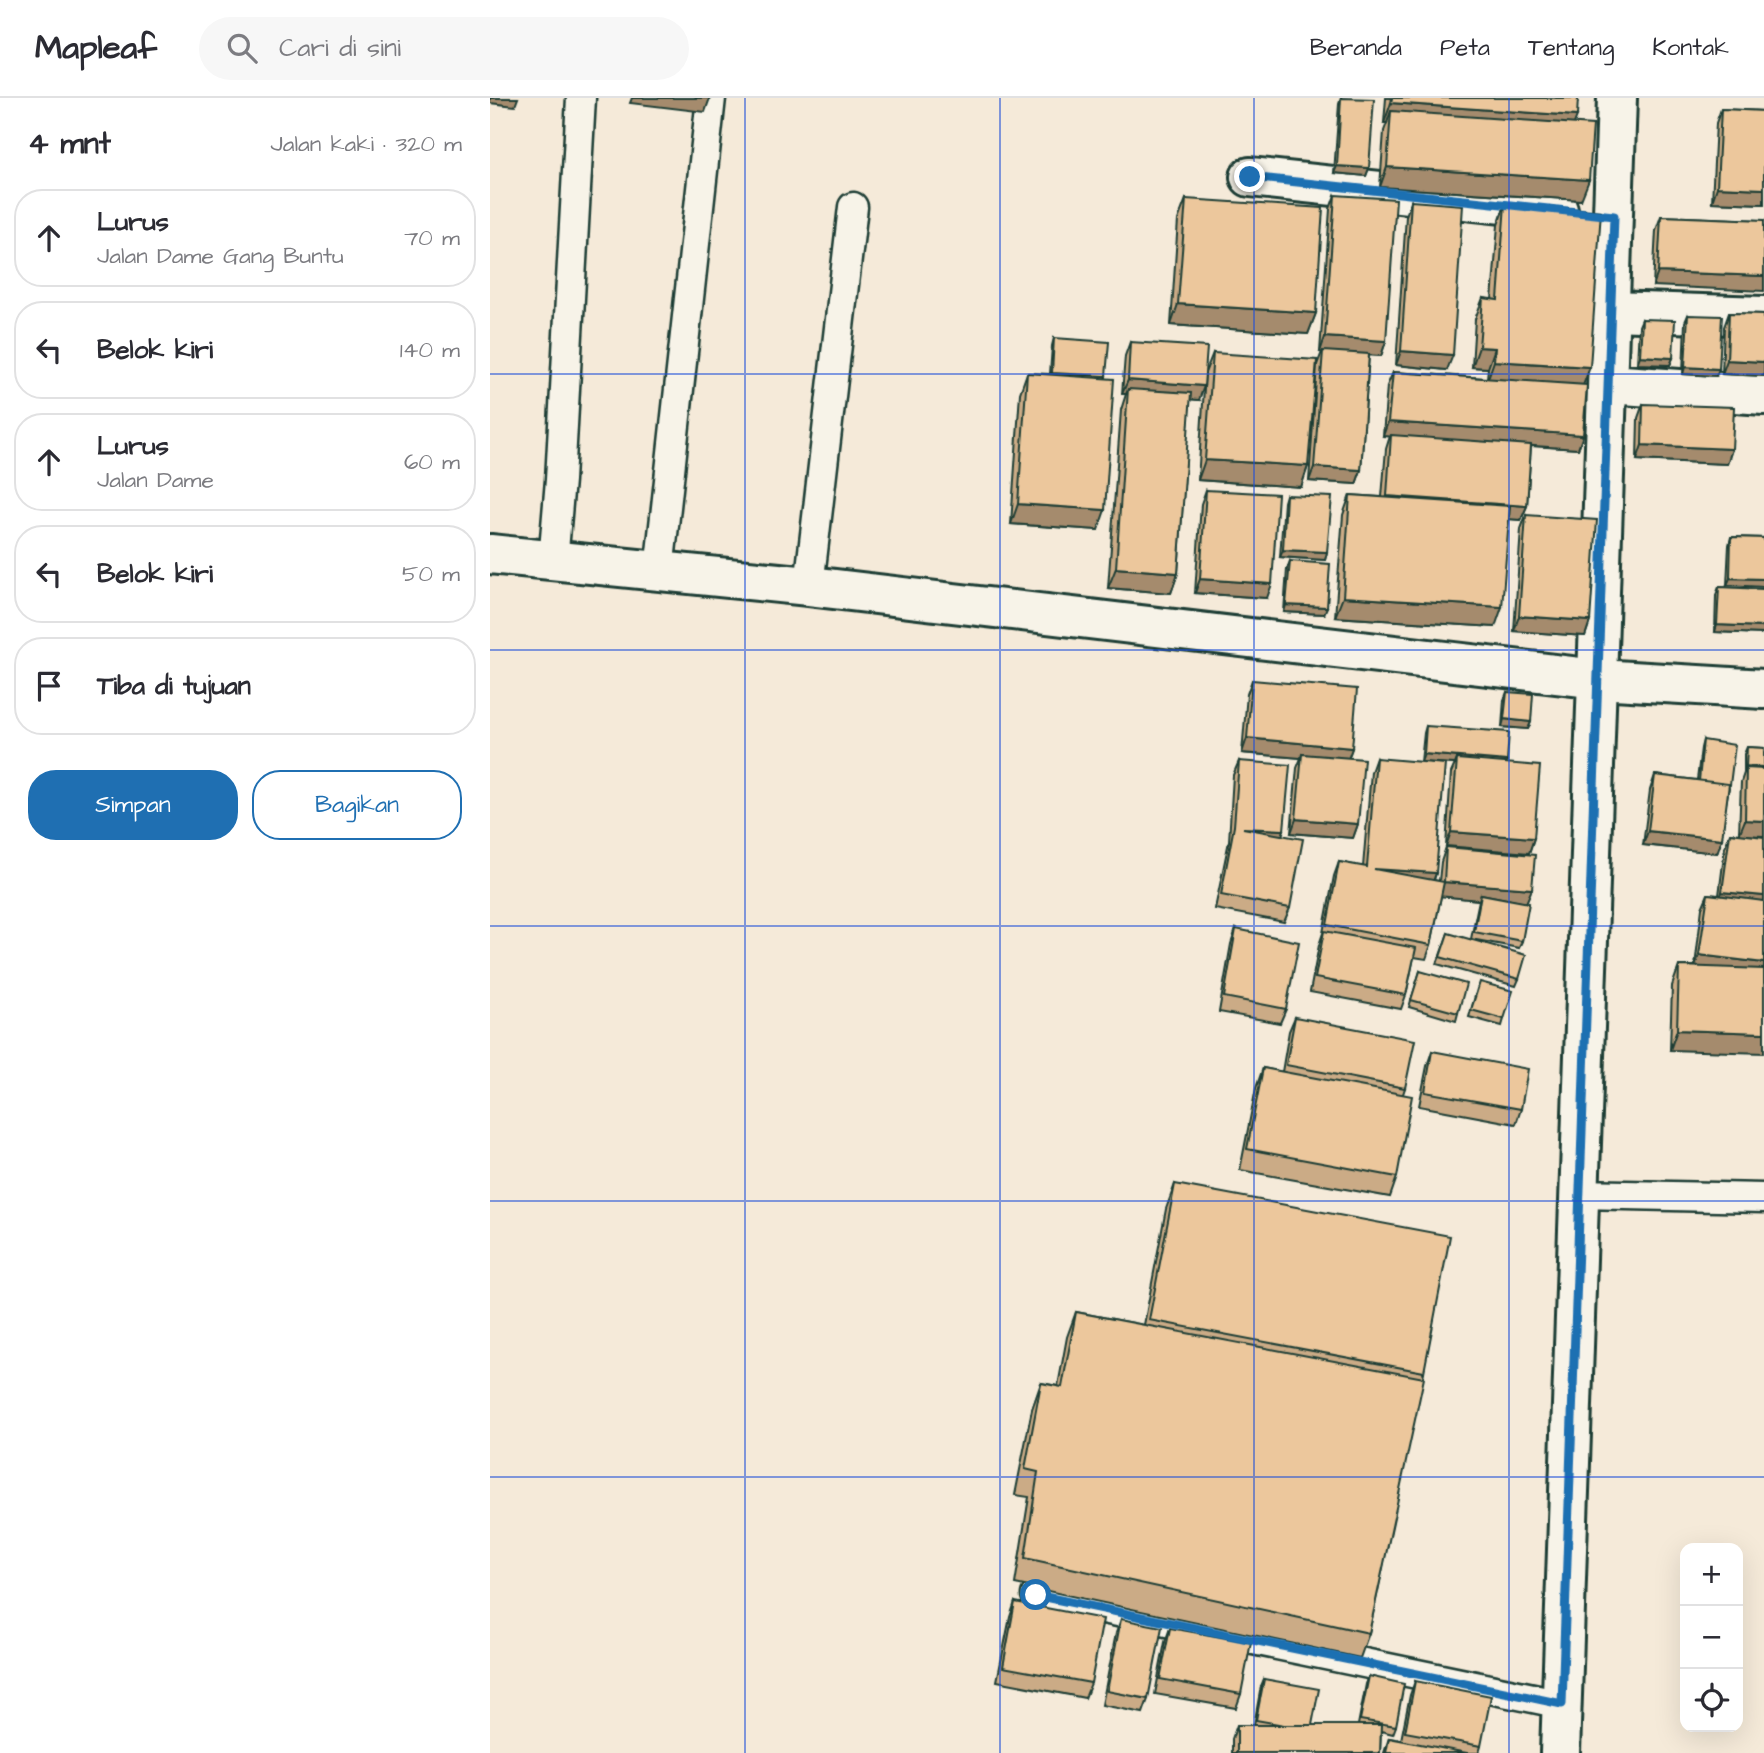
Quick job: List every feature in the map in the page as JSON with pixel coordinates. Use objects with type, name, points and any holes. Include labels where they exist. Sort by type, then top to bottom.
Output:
[{"type":"street","points":[[1560,1753],[1617,98]]},
{"type":"street","points":[[1250,177],[1614,216]]},
{"type":"street","points":[[1610,312],[1764,316]]},
{"type":"street","points":[[1609,383],[1764,395]]},
{"type":"street","points":[[490,554],[809,586],[1598,679],[1764,689]]},
{"type":"lane","points":[[553,562],[561,480],[581,98]]},
{"type":"lane","points":[[659,571],[711,98]]},
{"type":"lane","points":[[809,586],[853,207]]},
{"type":"lane","points":[[1579,1194],[1764,1198]]},
{"type":"lane","points":[[1036,1595],[1562,1704]]},
{"type":"building","points":[[1341,98],[1374,99],[1369,168],[1337,166]]},
{"type":"building","points":[[1392,98],[1578,98],[1577,116],[1391,103]]},
{"type":"building","points":[[1721,109],[1764,111],[1764,189],[1717,187]]},
{"type":"building","points":[[1391,111],[1593,125],[1589,180],[1387,167]]},
{"type":"building","points":[[1335,195],[1396,199],[1386,341],[1325,337]]},
{"type":"building","points":[[1186,199],[1323,208],[1316,313],[1178,304]]},
{"type":"building","points":[[1411,201],[1463,205],[1453,355],[1401,351]]},
{"type":"building","points":[[1505,204],[1601,211],[1590,367],[1494,361],[1495,348],[1479,347],[1483,298],[1498,300]]},
{"type":"building","points":[[1661,216],[1764,220],[1764,276],[1658,272]]},
{"type":"building","points":[[1729,313],[1764,314],[1764,362],[1727,360]]},
{"type":"building","points":[[1688,315],[1722,316],[1719,369],[1685,367]]},
{"type":"building","points":[[1642,319],[1675,320],[1673,358],[1640,356]]},
{"type":"building","points":[[1054,338],[1109,342],[1106,376],[1052,373]]},
{"type":"building","points":[[1130,342],[1207,347],[1204,386],[1128,380]]},
{"type":"building","points":[[1323,351],[1369,354],[1361,470],[1314,467]]},
{"type":"building","points":[[1213,353],[1317,360],[1308,466],[1205,460]]},
{"type":"building","points":[[1393,372],[1587,385],[1583,435],[1388,422]]},
{"type":"building","points":[[1027,373],[1114,379],[1105,510],[1018,504]]},
{"type":"building","points":[[1128,389],[1191,393],[1178,573],[1116,568]]},
{"type":"building","points":[[1643,404],[1734,407],[1732,449],[1642,445]]},
{"type":"building","points":[[1391,435],[1531,445],[1527,506],[1387,496]]},
{"type":"building","points":[[1206,490],[1278,494],[1272,584],[1200,579]]},
{"type":"building","points":[[1286,495],[1332,497],[1327,552],[1283,550]]},
{"type":"building","points":[[1350,495],[1510,506],[1502,607],[1343,597]]},
{"type":"building","points":[[1526,515],[1597,520],[1590,621],[1519,616]]},
{"type":"building","points":[[1731,537],[1764,538],[1764,579],[1730,578]]},
{"type":"building","points":[[1290,561],[1330,564],[1327,607],[1286,605]]},
{"type":"building","points":[[1719,587],[1764,589],[1764,627],[1717,625]]},
{"type":"building","points":[[1252,680],[1357,689],[1352,748],[1247,738]]},
{"type":"building","points":[[1507,692],[1533,694],[1531,722],[1504,719]]},
{"type":"building","points":[[1426,726],[1509,732],[1507,761],[1424,754]]},
{"type":"building","points":[[1703,740],[1735,745],[1730,785],[1699,781]]},
{"type":"building","points":[[1747,747],[1764,748],[1764,767],[1746,766]]},
{"type":"building","points":[[1302,754],[1364,759],[1358,824],[1296,819]]},
{"type":"building","points":[[1376,758],[1445,764],[1436,873],[1374,869],[1444,882],[1431,945],[1327,925],[1339,862],[1367,867]]},
{"type":"building","points":[[1457,759],[1540,766],[1534,838],[1451,832]]},
{"type":"building","points":[[1239,761],[1290,765],[1284,830],[1243,828],[1303,839],[1290,908],[1221,895],[1234,826]]},
{"type":"building","points":[[1746,768],[1764,769],[1764,821],[1745,820]]},
{"type":"building","points":[[1655,775],[1729,784],[1722,839],[1648,831]]},
{"type":"building","points":[[1730,833],[1764,837],[1764,896],[1722,892]]},
{"type":"building","points":[[1446,847],[1535,855],[1532,889],[1444,882]]},
{"type":"building","points":[[1481,894],[1529,903],[1522,941],[1474,932]]},
{"type":"building","points":[[1708,894],[1764,901],[1764,963],[1699,955]]},
{"type":"building","points":[[1236,929],[1299,942],[1286,1009],[1224,997]]},
{"type":"building","points":[[1324,931],[1416,948],[1406,995],[1315,978]]},
{"type":"building","points":[[1448,933],[1526,955],[1519,979],[1440,957]]},
{"type":"building","points":[[1679,966],[1764,969],[1764,1033],[1677,1030]]},
{"type":"building","points":[[1420,971],[1466,984],[1458,1013],[1411,1000]]},
{"type":"building","points":[[1480,982],[1513,991],[1504,1019],[1471,1010]]},
{"type":"building","points":[[1295,1017],[1415,1040],[1405,1088],[1286,1065]]},
{"type":"building","points":[[1432,1051],[1528,1069],[1521,1109],[1425,1092]]},
{"type":"building","points":[[1263,1068],[1412,1096],[1397,1177],[1247,1149]]},
{"type":"building","points":[[1175,1184],[1450,1236],[1424,1372],[1149,1320]]},
{"type":"building","points":[[1076,1312],[1424,1378],[1369,1633],[1025,1558],[1038,1472],[1025,1469],[1041,1383],[1062,1387]]},
{"type":"building","points":[[1015,1602],[1103,1619],[1091,1683],[1003,1667]]},
{"type":"building","points":[[1121,1619],[1162,1627],[1148,1699],[1107,1691]]},
{"type":"building","points":[[1170,1628],[1251,1642],[1241,1694],[1160,1679]]},
{"type":"building","points":[[1369,1676],[1404,1684],[1396,1726],[1360,1720]]},
{"type":"building","points":[[1264,1679],[1319,1689],[1312,1725],[1284,1725],[1256,1720]]},
{"type":"building","points":[[1415,1681],[1491,1696],[1481,1746],[1405,1732]]},
{"type":"building","points":[[1237,1725],[1381,1725],[1380,1753],[1237,1753]]},
{"type":"building","points":[[1389,1738],[1467,1753],[1386,1753]]},
{"type":"route","points":[[1036,1595],[1562,1704],[1614,216],[1250,177]]}]
